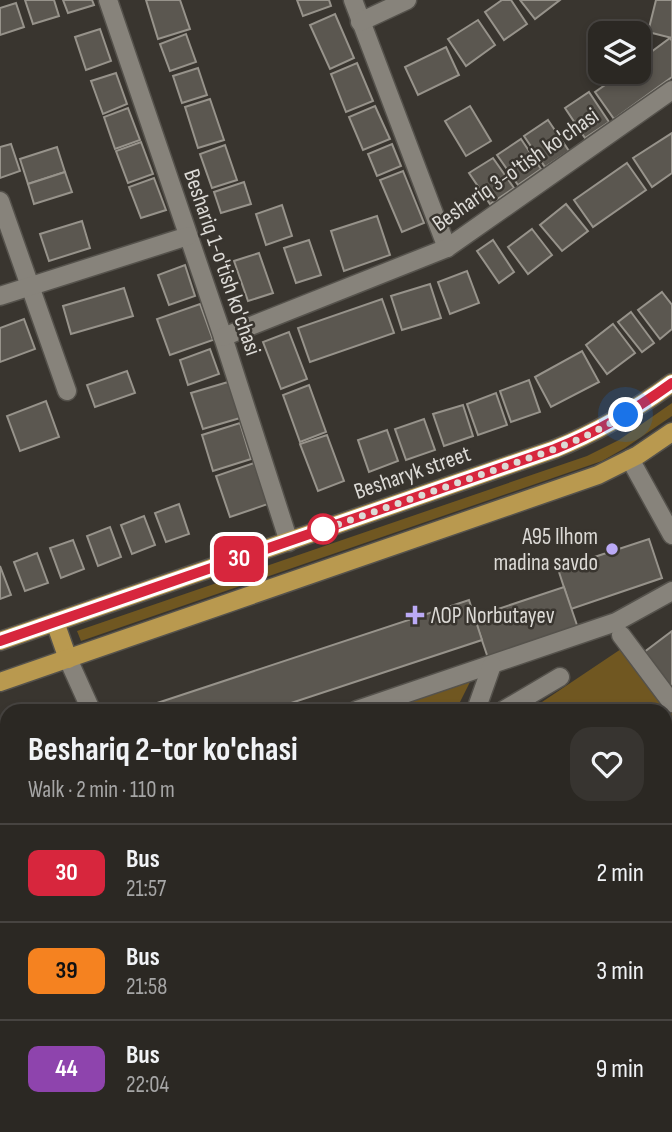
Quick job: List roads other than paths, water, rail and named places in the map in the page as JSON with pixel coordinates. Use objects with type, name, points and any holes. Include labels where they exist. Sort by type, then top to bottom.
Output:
[{"type":"main road","name":"Besharyk street","points":[[0,641],[584,437],[639,407],[672,383]]},
{"type":"main road","points":[[0,682],[598,475],[630,459],[672,432]]},
{"type":"main road","points":[[55,622],[68,659]]},
{"type":"street","name":"Beshariq 1-o'tish ko'chasi","points":[[108,0],[223,337],[289,541]]},
{"type":"street","points":[[353,0],[447,248]]},
{"type":"street","points":[[360,22],[407,0]]},
{"type":"street","name":"Beshariq 3-o'tish ko'chasi","points":[[223,337],[447,248],[672,90]]},
{"type":"street","points":[[0,201],[67,391]]},
{"type":"street","points":[[0,296],[188,236]]},
{"type":"street","points":[[630,459],[672,535]]},
{"type":"street","points":[[374,704],[616,622],[672,591]]},
{"type":"street","points":[[621,635],[672,703]]},
{"type":"street","points":[[68,659],[88,704]]},
{"type":"street","points":[[478,704],[492,665]]},
{"type":"street","points":[[514,704],[560,677]]},
{"type":"place","name":"A95 Ilhom madina savdo","points":[[612,549]]},
{"type":"place","name":"ЛОР Norbutayev","points":[[415,615]]}]
